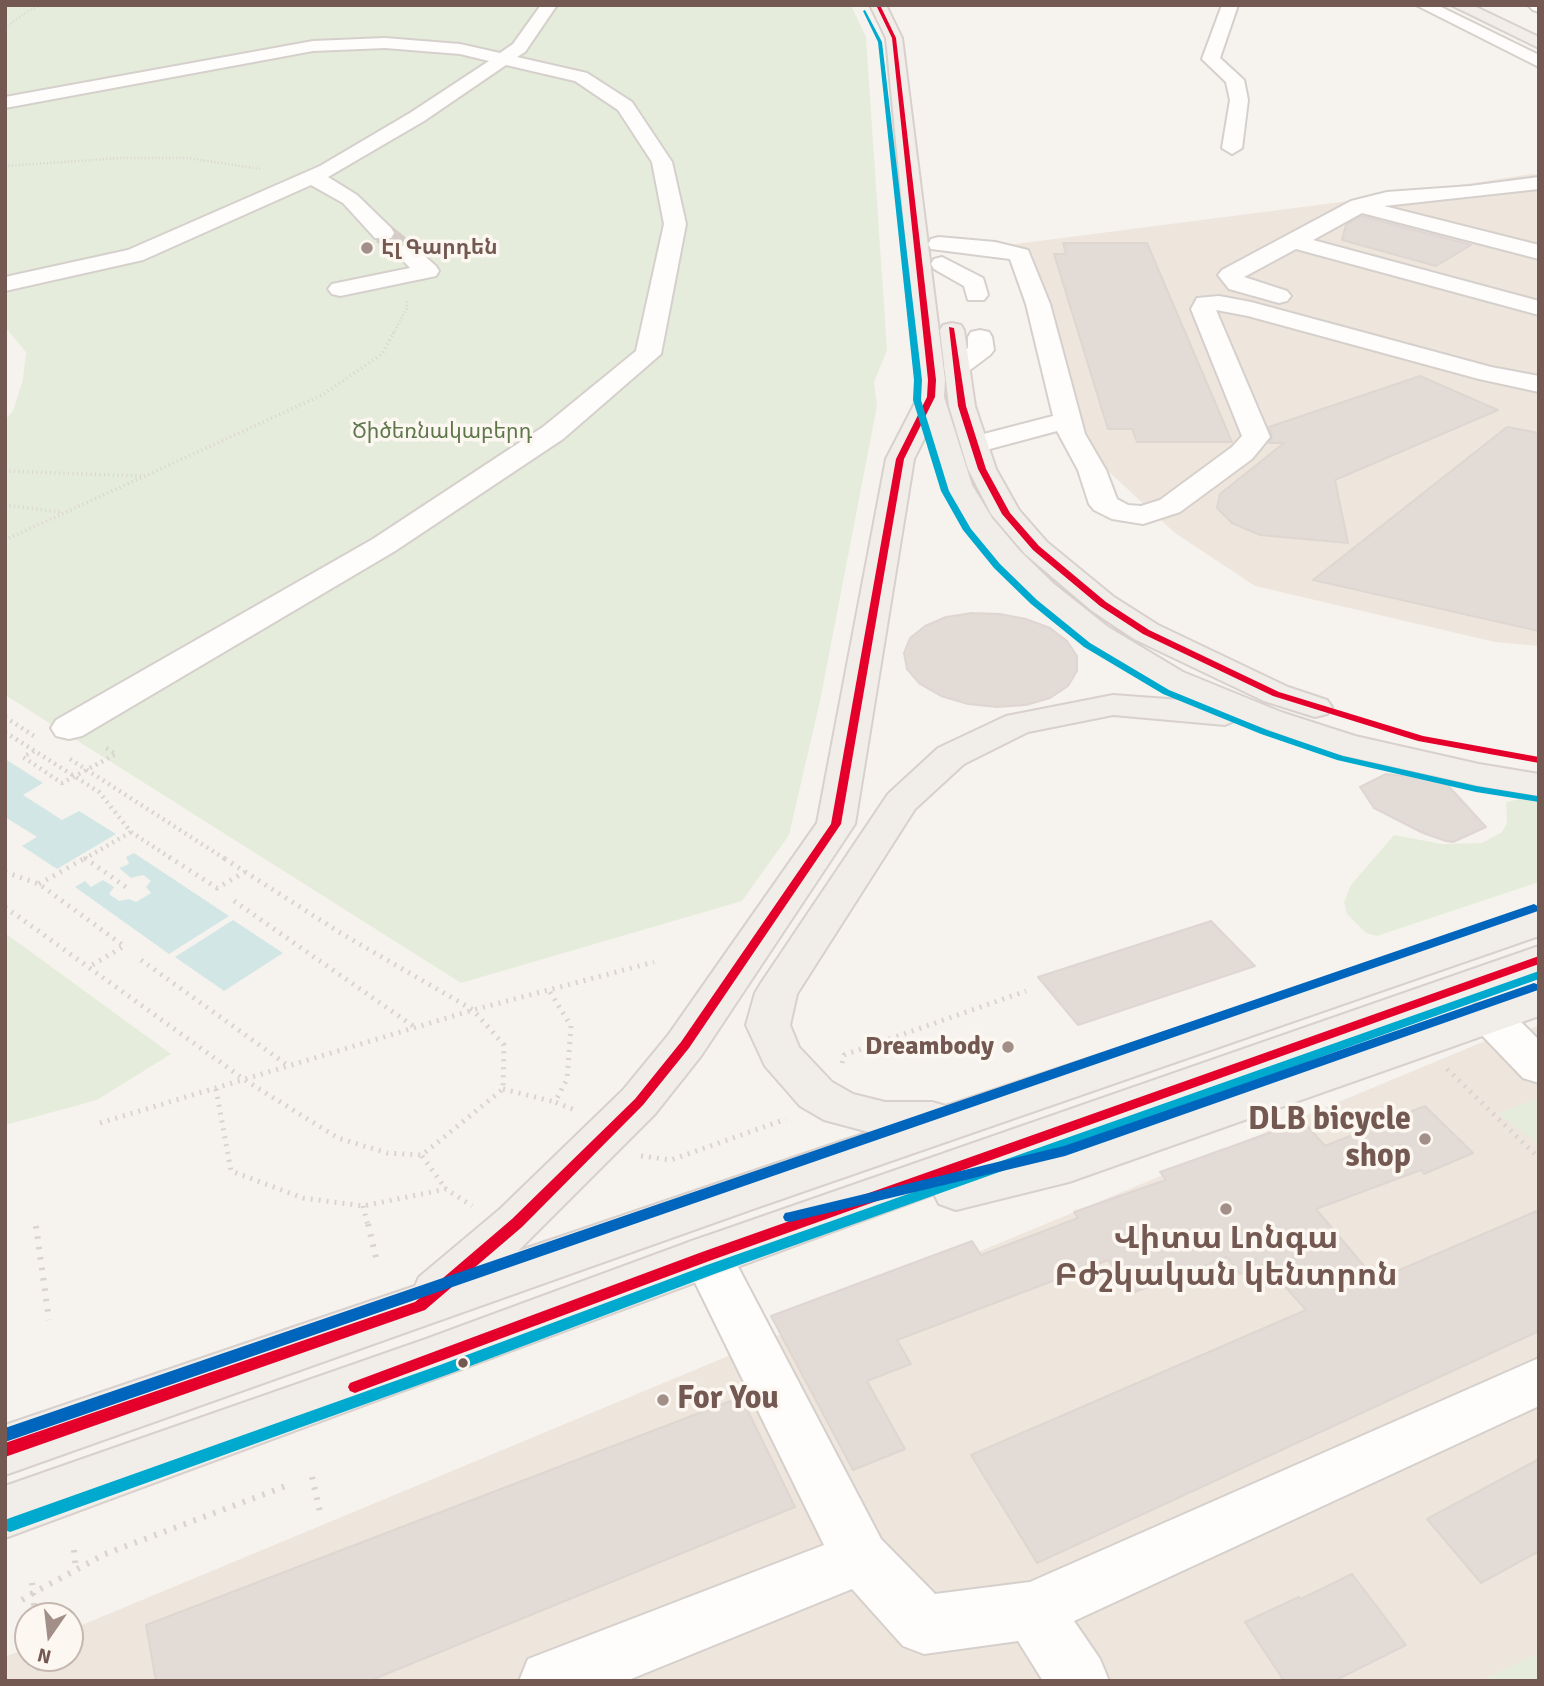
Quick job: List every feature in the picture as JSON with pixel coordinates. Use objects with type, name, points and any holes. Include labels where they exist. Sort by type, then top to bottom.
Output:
[{"type":"main road","points":[[878,5],[894,38],[930,366],[931,397],[958,485],[993,539],[1043,591],[1096,634],[1171,679],[1269,719],[1345,745],[1539,785]]},
{"type":"main road","points":[[895,5],[910,39],[924,134]]},
{"type":"main road","points":[[1459,5],[1539,43]]},
{"type":"main road","points":[[1476,5],[1539,22]]},
{"type":"main road","points":[[1518,18],[1539,35]]},
{"type":"main road","points":[[940,246],[962,406],[982,468],[1006,514],[1036,548],[1103,604],[1146,632],[1276,694],[1421,739],[1539,760]]},
{"type":"main road","points":[[420,1306],[517,1223],[639,1102],[685,1045],[836,824],[900,459],[931,397]]},
{"type":"main road","points":[[958,1120],[885,1119],[840,1108],[816,1094],[781,1055],[768,1025],[776,993],[901,802],[951,755],[1018,723],[1113,705],[1194,710],[1269,719]]},
{"type":"main road","points":[[5,1450],[1539,921]]},
{"type":"main road","points":[[5,1512],[439,1357],[732,1248],[1539,960]]},
{"type":"main road","points":[[732,1248],[1069,1164],[1539,1000]]},
{"type":"street","points":[[5,284],[135,255],[313,177],[417,117],[519,48],[549,5]]},
{"type":"street","points":[[1230,5],[1224,29],[1211,59],[1236,80],[1238,100],[1232,148]]},
{"type":"street","points":[[1424,5],[1539,62]]},
{"type":"street","points":[[5,103],[313,46],[385,43],[460,50],[505,58],[581,77],[625,106],[662,163],[675,224],[648,354],[553,433],[384,545],[69,728]]},
{"type":"street","points":[[313,177],[350,199],[383,233]]},
{"type":"street","points":[[1539,183],[1470,192],[1427,193],[1387,198],[1359,206],[1230,275],[1237,284],[1539,371]]},
{"type":"street","points":[[1470,192],[1539,203]]},
{"type":"street","points":[[1359,206],[1539,252]]},
{"type":"street","points":[[1292,241],[1539,308]]},
{"type":"street","points":[[940,246],[975,283],[976,295]]},
{"type":"street","points":[[940,246],[995,248],[1020,255],[1038,304],[1071,434],[1092,470],[1104,504],[1122,513],[1143,515],[1170,506],[1242,453],[1256,437],[1203,309],[1205,303],[1251,309],[1488,374],[1539,384]]},
{"type":"street","points":[[340,289],[428,271],[407,252]]},
{"type":"street","points":[[957,368],[981,350],[980,337]]},
{"type":"street","points":[[986,442],[1067,420]]},
{"type":"street","points":[[1489,1016],[1539,1067]]},
{"type":"street","points":[[732,1248],[861,1558],[925,1625],[1033,1610],[1539,1381]]},
{"type":"street","points":[[550,1681],[861,1558]]},
{"type":"street","points":[[1033,1610],[1078,1681]]},
{"type":"path","points":[[5,28],[28,11],[42,5]]},
{"type":"path","points":[[5,166],[121,158],[188,158],[313,177]]},
{"type":"path","points":[[5,540],[322,395],[382,354],[407,308],[406,276]]},
{"type":"path","points":[[5,471],[144,476]]},
{"type":"path","points":[[5,505],[62,513]]},
{"type":"path","points":[[5,732],[99,792],[131,832],[217,888],[245,872]]},
{"type":"path","points":[[34,751],[23,757],[62,783],[116,754],[102,746]]},
{"type":"path","points":[[5,907],[245,1080],[338,1138],[387,1153],[422,1155],[503,1089],[504,1045],[473,1010],[339,932],[87,770]]},
{"type":"path","points":[[39,884],[131,832]]},
{"type":"path","points":[[84,858],[130,890]]},
{"type":"path","points":[[5,872],[39,884],[124,946],[89,967]]},
{"type":"path","points":[[234,901],[416,1028]]},
{"type":"path","points":[[141,960],[290,1067]]},
{"type":"path","points":[[100,1123],[473,1010],[550,992],[654,962]]},
{"type":"path","points":[[839,1073],[844,1055],[1026,991]]},
{"type":"path","points":[[550,992],[571,1026],[567,1079],[555,1102]]},
{"type":"path","points":[[1443,1066],[1539,1158]]},
{"type":"path","points":[[216,1088],[231,1171],[303,1198],[363,1206],[446,1189]]},
{"type":"path","points":[[503,1089],[555,1102],[577,1111]]},
{"type":"path","points":[[637,1155],[671,1160],[798,1114]]},
{"type":"path","points":[[422,1155],[446,1189],[472,1206]]},
{"type":"path","points":[[363,1206],[377,1262]]},
{"type":"path","points":[[36,1226],[49,1320]]},
{"type":"path","points":[[312,1477],[320,1512]]},
{"type":"path","points":[[22,1600],[105,1554],[286,1486]]},
{"type":"path","points":[[74,1550],[76,1570]]},
{"type":"path","points":[[32,1583],[34,1602]]},
{"type":"shaded area","points":[[1539,175],[1539,646],[1495,642],[1255,586],[1175,533],[1067,433],[1008,245],[1403,194]]},
{"type":"shaded area","points":[[5,759],[43,783],[23,795],[62,820],[79,811],[116,834],[57,869],[22,846],[37,837],[5,817]]},
{"type":"shaded area","points":[[134,853],[229,916],[169,954],[75,887],[85,881],[91,887],[103,880],[114,887],[109,894],[119,901],[129,899],[136,902],[151,893],[146,887],[151,881],[143,875],[131,878],[119,868],[129,864],[126,857]]},
{"type":"shaded area","points":[[233,920],[283,953],[224,991],[175,957]]},
{"type":"shaded area","points":[[1539,1026],[1539,1681],[5,1681],[5,1657],[14,1653],[14,1672],[84,1672],[84,1624],[1485,1041]]},
{"type":"green space","name":"Ծիծեռնակաբերդ","points":[[5,5],[851,5],[866,37],[887,350],[874,382],[877,406],[820,701],[789,835],[742,901],[461,983],[5,695],[5,420],[13,411],[23,379],[26,352],[5,327]]},
{"type":"green space","points":[[1520,799],[1539,801],[1539,882],[1377,936],[1366,933],[1347,914],[1344,902],[1351,885],[1394,835],[1442,844],[1482,843],[1502,832],[1507,823],[1506,802]]},
{"type":"green space","points":[[5,933],[171,1054],[97,1100],[5,1125]]},
{"type":"green space","points":[[1535,1099],[1539,1104],[1539,1144],[1498,1114]]},
{"type":"green space","points":[[1539,1653],[1539,1681],[1479,1681]]},
{"type":"building","points":[[1361,216],[1471,245],[1436,266],[1342,240],[1346,225]]},
{"type":"building","points":[[1063,243],[1147,243],[1232,442],[1137,442],[1132,429],[1108,429],[1054,254],[1066,254]]},
{"type":"building","points":[[1420,376],[1498,410],[1335,480],[1348,543],[1260,535],[1232,523],[1217,508],[1220,494],[1284,443],[1269,443],[1272,436],[1269,427]]},
{"type":"building","points":[[1507,427],[1539,433],[1539,631],[1313,580]]},
{"type":"building","points":[[972,613],[1026,619],[1050,628],[1067,641],[1077,656],[1077,671],[1068,686],[1050,698],[1026,705],[997,707],[968,704],[941,696],[920,684],[907,669],[904,653],[910,638],[925,626],[946,617]]},
{"type":"building","points":[[1403,772],[1444,781],[1486,827],[1453,842],[1446,841],[1423,833],[1374,808],[1360,787],[1386,774],[1402,776]]},
{"type":"building","points":[[1211,921],[1255,966],[1078,1025],[1038,977]]},
{"type":"building","points":[[1425,1106],[1473,1153],[1424,1174],[1421,1170],[1316,1209],[1376,1280],[1539,1210],[1539,1331],[1037,1563],[971,1455],[1306,1310],[1265,1264],[1240,1274],[1227,1257],[1132,1293],[1108,1260],[897,1340],[911,1364],[867,1381],[905,1449],[853,1470],[771,1316],[972,1241],[981,1255],[1078,1218],[1074,1212],[1166,1180],[1160,1172],[1303,1121],[1325,1146]]},
{"type":"building","points":[[741,1397],[795,1507],[369,1681],[156,1681],[146,1625]]},
{"type":"building","points":[[1539,1459],[1539,1551],[1481,1583],[1427,1519]]},
{"type":"building","points":[[1352,1574],[1406,1645],[1334,1681],[1284,1681],[1245,1622]]},
{"type":"tunnel","points":[[383,233],[406,252]]},
{"type":"transit line","points":[[5,1450],[420,1306],[517,1223],[639,1102],[685,1045],[836,824],[900,459],[931,397],[932,380],[894,38],[878,5]]},
{"type":"transit line","points":[[865,11],[880,42],[918,380],[917,400],[945,491],[967,530],[997,566],[1034,602],[1087,645],[1166,692],[1264,732],[1340,758],[1476,789],[1537,799]]},
{"type":"transit line","points":[[951,328],[962,406],[982,469],[1006,514],[1036,548],[1103,604],[1146,632],[1276,694],[1421,739],[1539,760]]},
{"type":"transit line","points":[[5,1435],[1534,908]]},
{"type":"transit line","points":[[355,1387],[707,1256],[1539,960]]},
{"type":"transit line","points":[[10,1525],[444,1370],[712,1269],[1539,975]]},
{"type":"transit line","points":[[790,1217],[1065,1151],[1534,987]]},
{"type":"place","name":"Էլ Գարդեն","points":[[367,248]]},
{"type":"place","name":"Dreambody","points":[[1008,1047]]},
{"type":"place","name":"DLB bicycle shop","points":[[1425,1139]]},
{"type":"place","name":"Վիտա Լոնգա Բժշկական կենտրոն","points":[[1226,1209]]},
{"type":"place","name":"For You","points":[[663,1400]]}]
